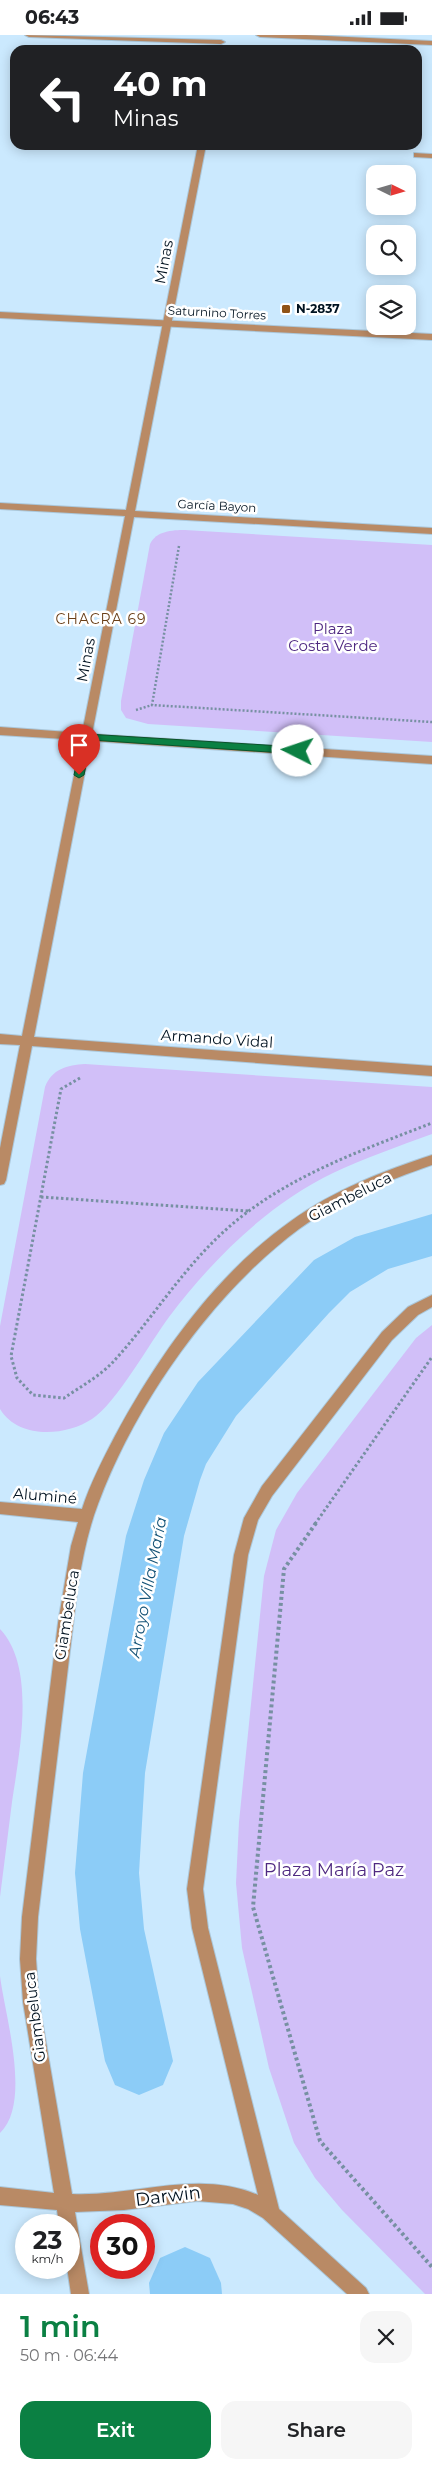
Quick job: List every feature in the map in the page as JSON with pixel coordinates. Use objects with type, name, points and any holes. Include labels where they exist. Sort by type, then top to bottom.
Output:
[{"type":"street","points":[[29,35],[221,42]]},
{"type":"street","points":[[260,35],[432,43]]},
{"type":"street","name":"Minas","points":[[0,1180],[201,150]]},
{"type":"street","points":[[417,155],[432,156]]},
{"type":"street","name":"Saturnino Torres","points":[[0,315],[432,337]]},
{"type":"street","name":"García Bayon","points":[[0,506],[432,531]]},
{"type":"street","points":[[0,731],[432,759]]},
{"type":"street","name":"Armando Vidal","points":[[0,1039],[432,1071]]},
{"type":"street","name":"Giambeluca","points":[[66,2214],[37,2045],[28,1950],[30,1917],[65,1620],[79,1545],[87,1516],[109,1462],[128,1423],[177,1350],[233,1281],[262,1252],[294,1225],[333,1201],[370,1183],[432,1160]]},
{"type":"street","points":[[270,2213],[200,1928],[195,1889],[241,1555],[250,1518],[267,1491],[387,1335],[413,1311],[432,1301]]},
{"type":"street","name":"Aluminé","points":[[0,1508],[87,1516]]},
{"type":"street","name":"Darwin","points":[[0,2195],[64,2203],[107,2203],[195,2191],[215,2191],[253,2202],[270,2213],[360,2294]]},
{"type":"street","name":"Giambeluca","points":[[77,2279],[80,2294]]},
{"type":"path","points":[[188,547],[179,546],[152,705],[432,722]]},
{"type":"path","points":[[88,1078],[78,1077],[61,1089],[11,1356],[17,1378],[33,1395],[64,1398],[112,1363],[182,1275],[217,1238],[249,1211],[286,1185],[328,1164],[432,1123]]},
{"type":"path","points":[[41,1197],[249,1211]]},
{"type":"path","points":[[432,1357],[284,1569],[253,1907],[320,2141],[432,2267]]},
{"type":"green space","name":"Plaza Costa Verde","points":[[185,530],[432,545],[432,742],[148,724],[126,718],[121,710],[121,701],[150,544],[160,534]]},
{"type":"green space","points":[[85,1064],[432,1087],[432,1134],[333,1173],[309,1186],[264,1217],[223,1255],[186,1296],[161,1328],[122,1387],[101,1412],[81,1425],[69,1429],[43,1432],[19,1426],[8,1419],[0,1409],[0,1326],[45,1087],[52,1076],[61,1069],[72,1065]]},
{"type":"green space","name":"Plaza María Paz","points":[[432,1325],[432,2294],[425,2294],[342,2210],[315,2178],[294,2143],[269,2068],[242,1948],[236,1883],[239,1822],[264,1576],[276,1530],[297,1493],[416,1338]]},
{"type":"green space","points":[[0,1629],[11,1646],[18,1666],[22,1688],[22,1712],[21,1736],[0,1897]]},
{"type":"green space","points":[[0,1976],[11,2035],[15,2081],[14,2101],[9,2119],[0,2133]]},
{"type":"waterway","name":"Arroyo Villa María","points":[[139,2061],[112,1929],[107,1873],[114,1773],[155,1536],[172,1480],[184,1451],[217,1399],[310,1297],[332,1276],[373,1252],[432,1235]]},
{"type":"waterway","name":"Arroyo Villa María","points":[[185,2283],[186,2294]]},
{"type":"place","name":"N-2837","points":[[286,309]]},
{"type":"district","name":"CHACRA 69","points":[[101,619]]},
{"type":"route","points":[[79,775],[87,737],[298,751]]}]
